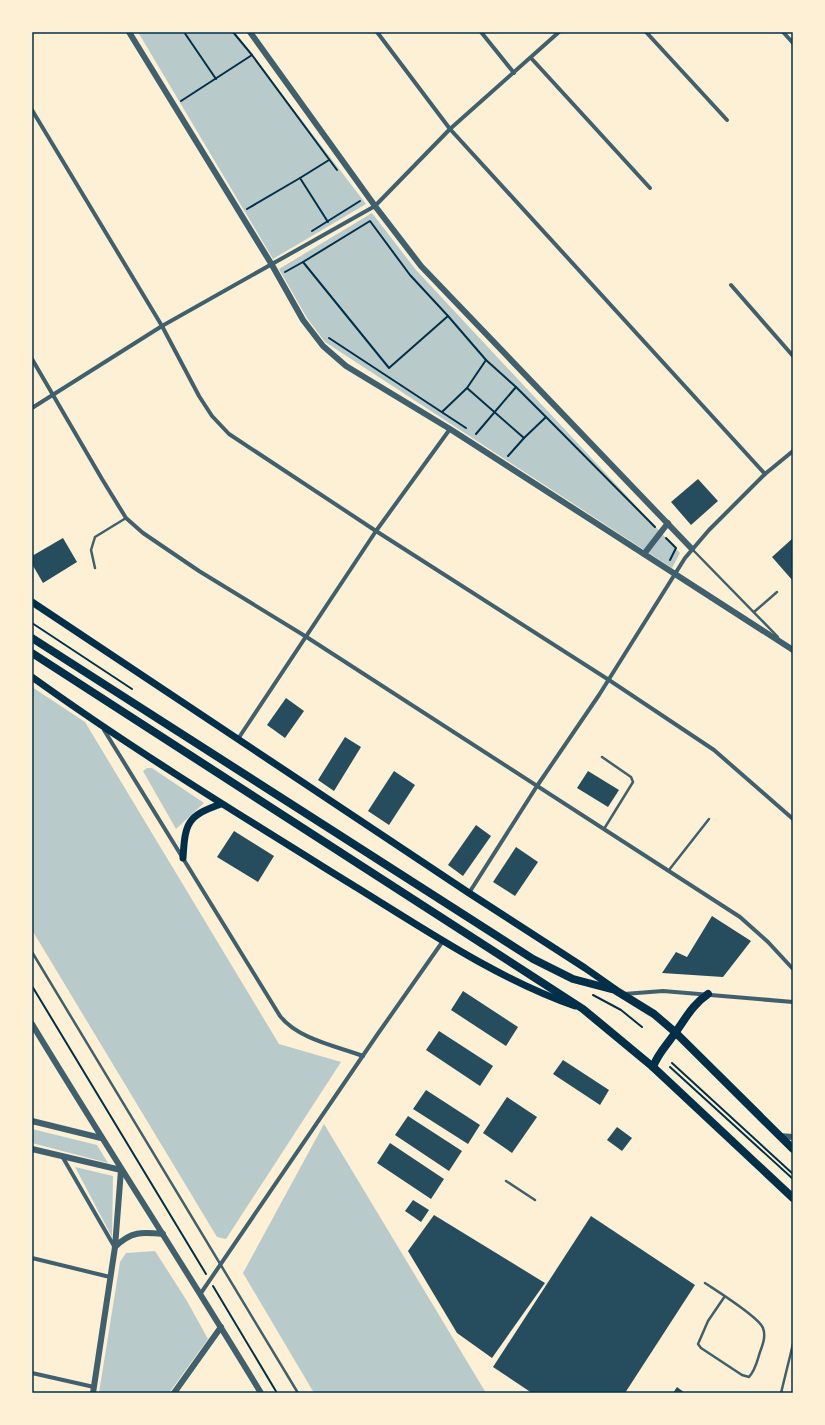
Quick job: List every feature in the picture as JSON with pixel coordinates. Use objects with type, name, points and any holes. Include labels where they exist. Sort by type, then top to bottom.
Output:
[{"type":"main road","points":[[32,602],[469,893],[585,968],[615,990],[654,1014],[675,1032],[793,1149]]},
{"type":"main road","points":[[32,638],[533,959],[573,979],[615,990]]},
{"type":"main road","points":[[32,654],[583,1009],[653,1067],[793,1198]]},
{"type":"main road","points":[[32,677],[104,729],[221,804],[443,941],[554,999],[583,1009]]},
{"type":"main road","points":[[183,858],[187,826],[196,815],[221,804]]},
{"type":"main road","points":[[653,1067],[661,1049],[690,1010],[697,1002],[708,994]]},
{"type":"street","points":[[129,32],[272,265],[303,320],[323,346],[346,366],[450,430],[793,650]]},
{"type":"street","points":[[250,32],[375,206],[421,266],[692,549]]},
{"type":"street","points":[[377,32],[450,129],[765,474]]},
{"type":"street","points":[[481,32],[514,73]]},
{"type":"street","points":[[32,408],[162,326],[375,206],[450,129],[560,32]]},
{"type":"street","points":[[646,32],[727,120]]},
{"type":"street","points":[[783,32],[793,43]]},
{"type":"street","points":[[531,58],[650,188]]},
{"type":"street","points":[[32,110],[162,326],[202,401],[212,416],[229,434],[376,531],[609,680],[714,750],[793,819]]},
{"type":"street","points":[[731,285],[793,356]]},
{"type":"street","points":[[32,359],[126,518],[144,534],[199,571],[305,636],[740,917],[768,942],[793,969]]},
{"type":"street","points":[[238,739],[376,531],[450,430]]},
{"type":"street","points":[[469,893],[609,680],[692,549],[765,474],[793,451]]},
{"type":"street","points":[[644,554],[668,523]]},
{"type":"street","points":[[104,729],[280,1016],[288,1026],[363,1056]]},
{"type":"street","points":[[201,1293],[443,941]]},
{"type":"street","points":[[623,994],[664,991],[793,1002]]},
{"type":"street","points":[[32,1024],[121,1170],[201,1293],[261,1393]]},
{"type":"street","points":[[32,1121],[101,1138]]},
{"type":"street","points":[[779,1136],[793,1137]]},
{"type":"street","points":[[32,1149],[121,1170]]},
{"type":"street","points":[[62,1156],[115,1247]]},
{"type":"street","points":[[32,1373],[94,1390],[115,1247],[121,1170]]},
{"type":"street","points":[[115,1247],[130,1235],[142,1232],[163,1234]]},
{"type":"street","points":[[32,1258],[110,1277]]},
{"type":"street","points":[[174,1393],[221,1327]]},
{"type":"lane","points":[[95,568],[91,550],[95,537],[126,518]]},
{"type":"lane","points":[[692,549],[784,643]]},
{"type":"lane","points":[[754,612],[777,592]]},
{"type":"lane","points":[[602,757],[631,777],[633,782],[604,829]]},
{"type":"lane","points":[[669,870],[709,818]]},
{"type":"lane","points":[[32,952],[298,1393]]},
{"type":"lane","points":[[506,1181],[535,1200]]},
{"type":"lane","points":[[705,1282],[725,1296],[759,1321],[763,1327],[765,1336],[754,1371],[749,1377],[742,1375],[701,1348],[698,1344],[708,1321],[725,1296]]},
{"type":"lane","points":[[781,1393],[793,1344]]},
{"type":"path","points":[[184,32],[216,79]]},
{"type":"path","points":[[233,32],[338,172]]},
{"type":"path","points":[[177,95],[181,102],[252,56]]},
{"type":"path","points":[[245,210],[329,160]]},
{"type":"path","points":[[300,178],[328,222]]},
{"type":"path","points":[[309,233],[361,202],[356,196]]},
{"type":"path","points":[[285,272],[370,221],[410,275],[486,360],[516,386],[676,548],[668,564]]},
{"type":"path","points":[[303,262],[389,368],[448,316]]},
{"type":"path","points":[[328,338],[477,435],[516,386]]},
{"type":"path","points":[[442,412],[467,388],[486,360]]},
{"type":"path","points":[[467,388],[524,438]]},
{"type":"path","points":[[502,452],[509,456],[524,438],[546,417]]},
{"type":"path","points":[[32,986],[278,1393]]},
{"type":"path","points":[[672,1063],[793,1174]]},
{"type":"path","points":[[670,1067],[793,1179]]},
{"type":"shaded area","points":[[138,32],[234,32],[366,204],[273,259]]},
{"type":"shaded area","points":[[372,213],[416,270],[680,553],[672,568],[325,342],[307,318],[279,269]]},
{"type":"shaded area","points":[[32,687],[85,722],[279,1044],[341,1062],[226,1239],[217,1237],[32,930]]},
{"type":"shaded area","points":[[147,768],[152,768],[204,803],[176,829],[143,771]]},
{"type":"shaded area","points":[[324,1124],[486,1393],[314,1393],[243,1273]]},
{"type":"shaded area","points":[[32,1129],[97,1145],[108,1163],[32,1143]]},
{"type":"shaded area","points":[[75,1167],[113,1176],[112,1237]]},
{"type":"shaded area","points":[[155,1251],[187,1301],[208,1339],[169,1393],[99,1393],[120,1262],[126,1253]]},
{"type":"building","points":[[698,479],[718,501],[691,525],[671,502]]},
{"type":"building","points":[[63,538],[77,562],[43,583],[32,564],[32,556]]},
{"type":"building","points":[[793,538],[793,581],[772,557]]},
{"type":"building","points":[[286,698],[304,711],[285,738],[267,725]]},
{"type":"building","points":[[345,737],[361,747],[334,791],[318,780]]},
{"type":"building","points":[[394,771],[415,785],[389,825],[368,811]]},
{"type":"building","points":[[588,771],[619,790],[608,807],[577,788]]},
{"type":"building","points":[[476,825],[491,836],[463,876],[448,865]]},
{"type":"building","points":[[234,831],[274,856],[258,882],[217,857]]},
{"type":"building","points":[[516,847],[538,862],[515,896],[493,882]]},
{"type":"building","points":[[712,916],[751,941],[723,977],[662,973],[676,952],[687,957]]},
{"type":"building","points":[[463,991],[518,1027],[506,1046],[451,1010]]},
{"type":"building","points":[[439,1031],[493,1066],[480,1086],[426,1050]]},
{"type":"building","points":[[563,1060],[609,1090],[600,1105],[553,1074]]},
{"type":"building","points":[[426,1090],[480,1125],[468,1144],[413,1109]]},
{"type":"building","points":[[507,1097],[537,1117],[512,1153],[483,1133]]},
{"type":"building","points":[[408,1116],[462,1151],[449,1171],[395,1135]]},
{"type":"building","points":[[617,1127],[632,1138],[622,1151],[607,1140]]},
{"type":"building","points":[[390,1143],[444,1179],[431,1199],[377,1163]]},
{"type":"building","points":[[413,1200],[429,1210],[421,1222],[405,1211]]},
{"type":"building","points":[[434,1215],[545,1283],[492,1358],[457,1333],[408,1251]]},
{"type":"building","points":[[591,1216],[695,1285],[625,1393],[532,1393],[493,1367]]},
{"type":"building","points":[[677,1387],[685,1393],[673,1393]]}]
